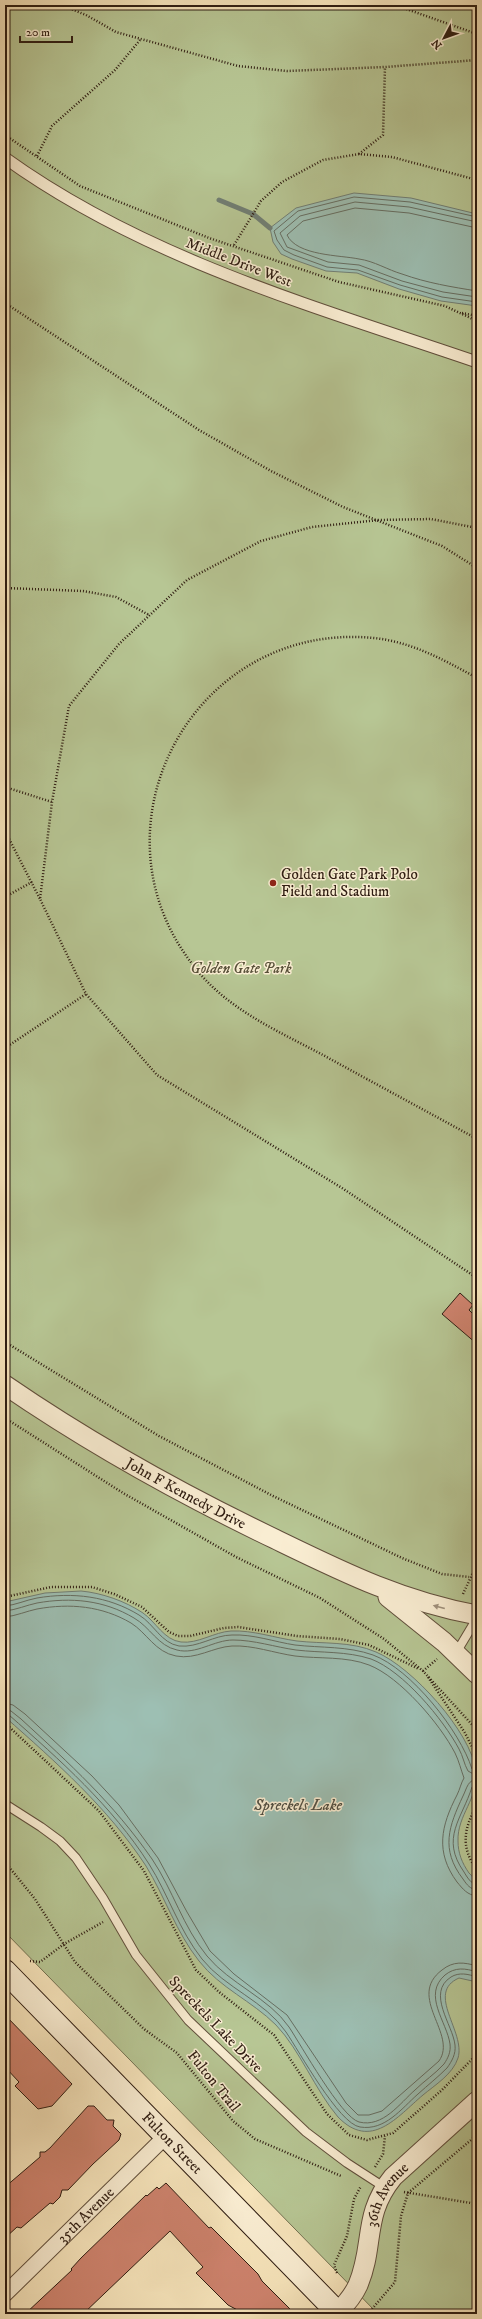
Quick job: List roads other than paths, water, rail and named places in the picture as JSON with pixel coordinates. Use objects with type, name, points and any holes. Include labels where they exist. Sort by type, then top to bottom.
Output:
[{"type":"main road","name":"Fulton Street","points":[[5,1971],[338,2313]]},
{"type":"street","name":"Middle Drive West","points":[[5,158],[99,217],[157,246],[287,296],[477,362]]},
{"type":"street","name":"John F Kennedy Drive","points":[[5,1385],[72,1430],[179,1491],[375,1587],[415,1601],[477,1617]]},
{"type":"street","name":"John F Kennedy Drive","points":[[375,1587],[456,1654],[477,1674]]},
{"type":"street","name":"36th Avenue","points":[[338,2313],[351,2297],[360,2279],[375,2204],[384,2188],[393,2177],[477,2101]]},
{"type":"street","name":"35th Avenue","points":[[5,2294],[166,2136]]},
{"type":"lane","points":[[456,1654],[477,1617]]},
{"type":"lane","name":"Spreckels Lake Drive","points":[[5,1804],[41,1827],[65,1847],[90,1878],[136,1955],[188,2020],[306,2132],[346,2163],[384,2188]]},
{"type":"water","points":[[354,193],[411,198],[477,214],[477,306],[441,301],[399,289],[357,273],[326,271],[281,254],[273,242],[270,228],[296,208]]},
{"type":"water","name":"Spreckels Lake","points":[[81,1591],[105,1596],[129,1605],[143,1613],[160,1630],[175,1641],[194,1641],[218,1633],[239,1631],[297,1641],[347,1644],[366,1648],[390,1660],[406,1671],[438,1702],[452,1720],[463,1738],[472,1755],[476,1771],[476,1781],[461,1823],[458,1845],[462,1862],[476,1881],[478,1887],[477,1982],[459,1978],[450,1985],[446,1993],[446,2003],[459,2048],[456,2064],[443,2079],[393,2121],[383,2127],[373,2131],[362,2131],[350,2127],[338,2117],[322,2095],[285,2035],[267,2016],[226,1987],[207,1971],[199,1961],[177,1926],[146,1866],[115,1825],[98,1805],[62,1769],[5,1717],[5,1602],[45,1593]]},
{"type":"waterway","points":[[219,200],[253,214],[270,228]]},
{"type":"place","name":"Golden Gate Park Polo Field and Stadium","points":[[273,883]]},
{"type":"park label","name":"Golden Gate Park","points":[[241,968]]}]
